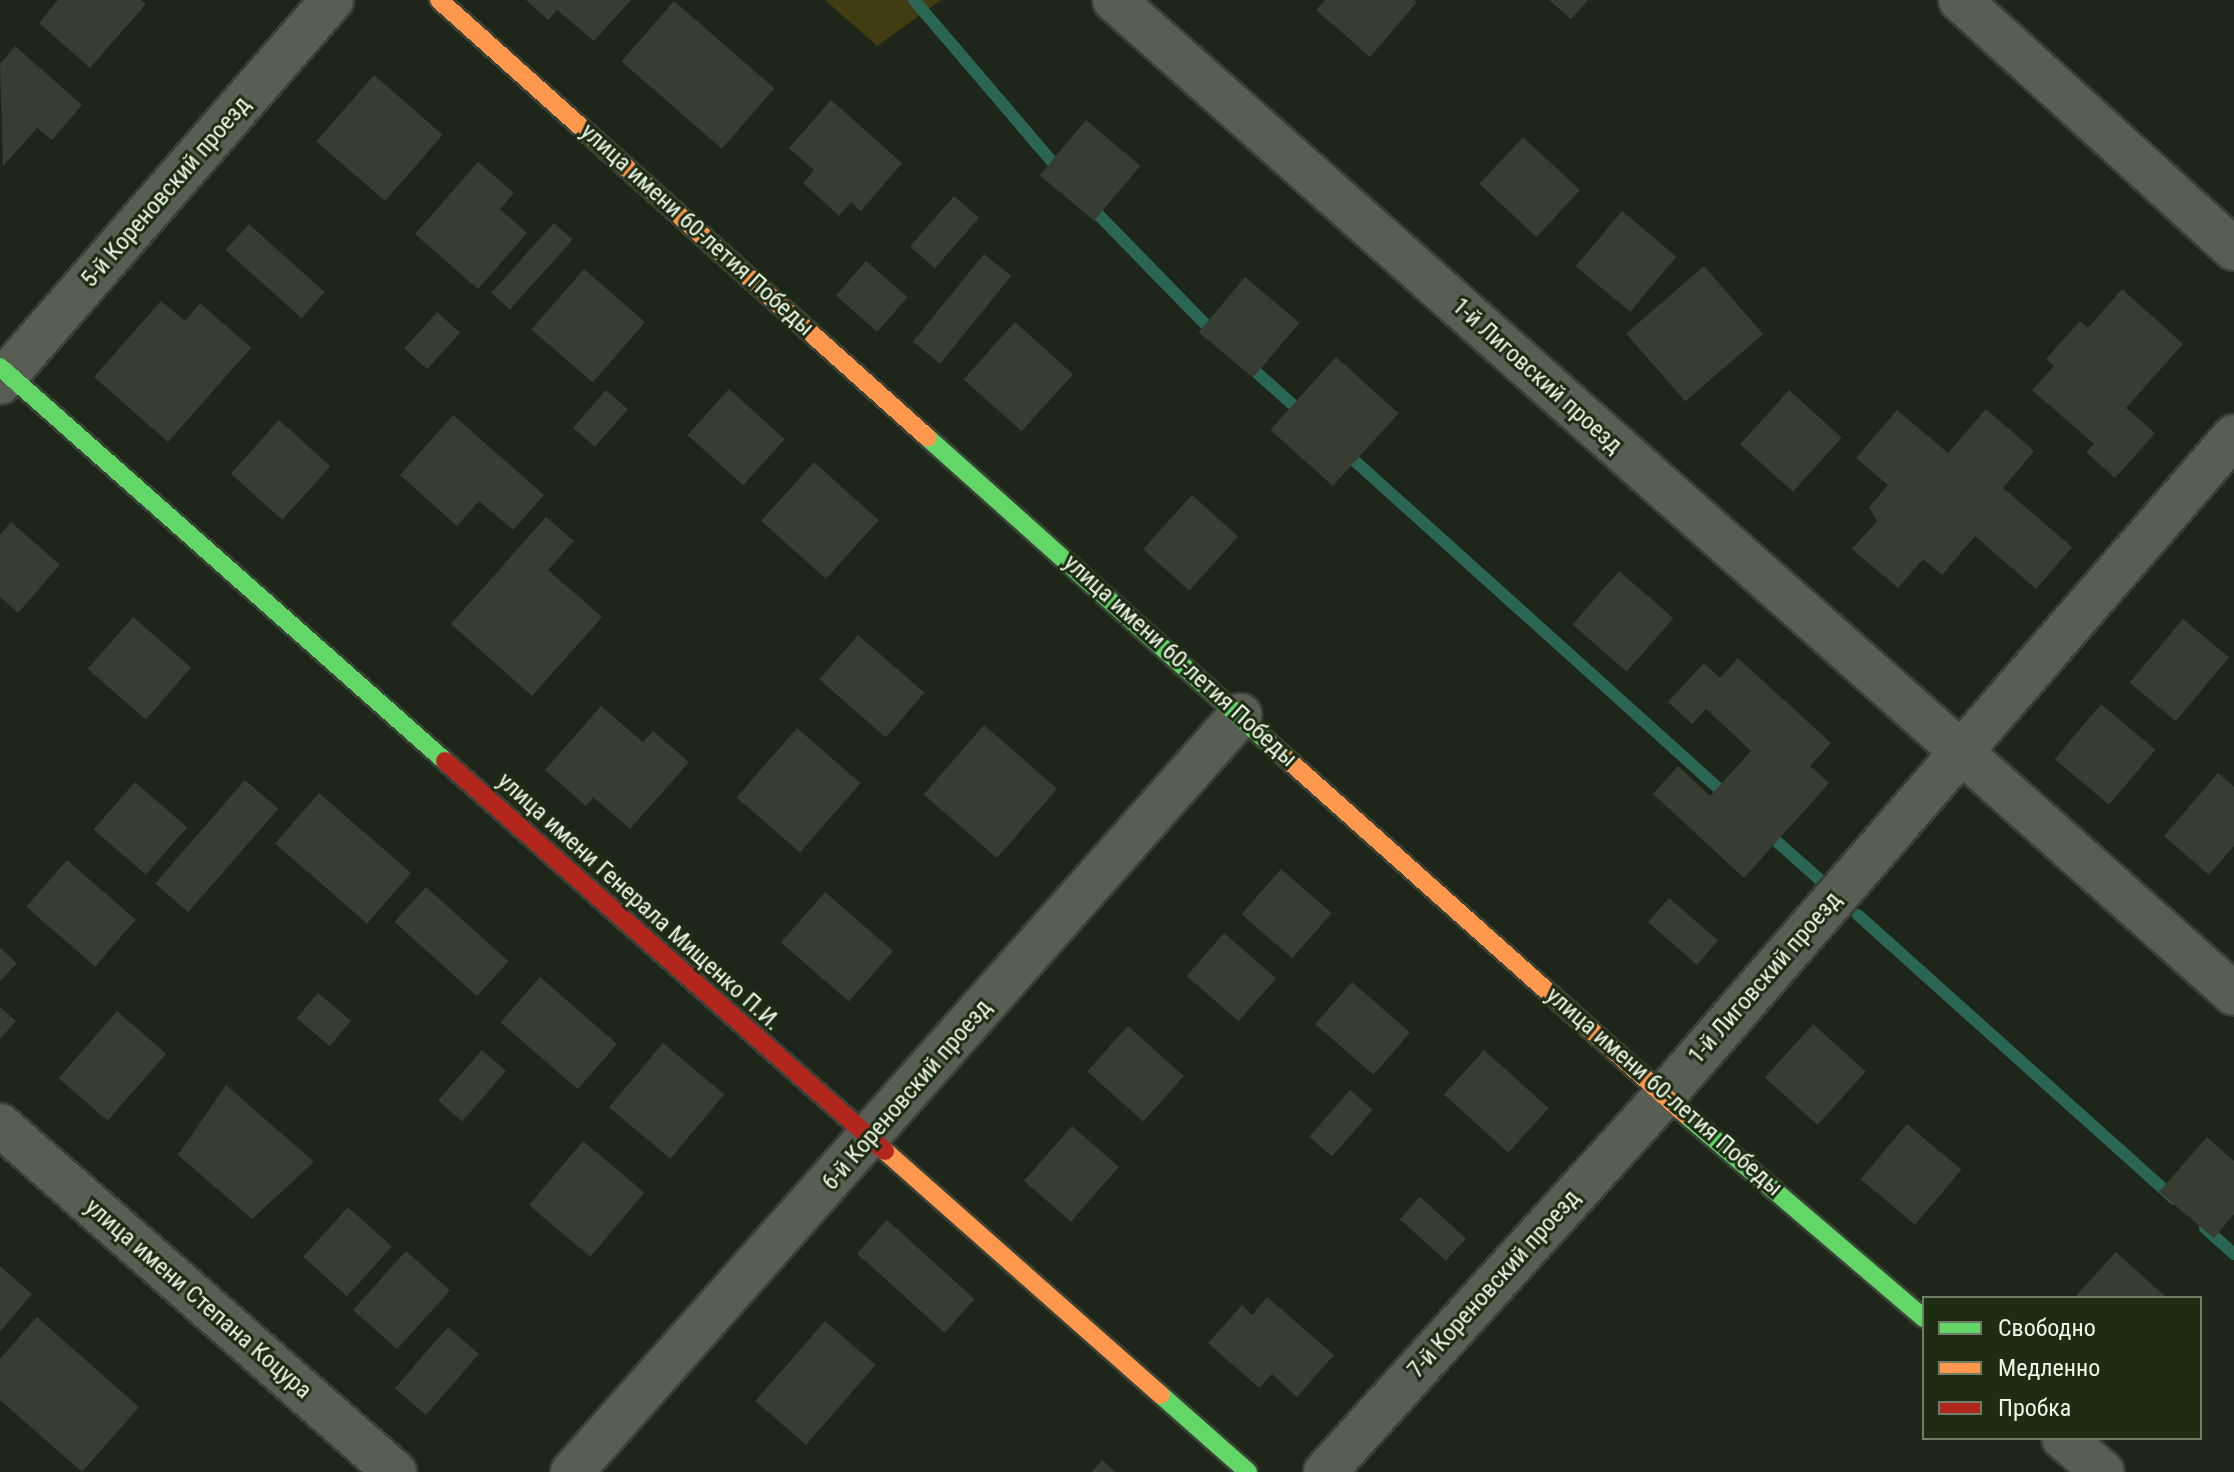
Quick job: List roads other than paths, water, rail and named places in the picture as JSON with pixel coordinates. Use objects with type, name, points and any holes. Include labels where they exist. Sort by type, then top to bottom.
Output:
[{"type":"street","name":"5-й Кореновский проезд","points":[[3,375],[332,0]]},
{"type":"street","name":"улица имени 60-летия Победы","points":[[439,0],[1664,1096],[1922,1316]]},
{"type":"street","name":"1-й Лиговский проезд","points":[[1114,0],[2234,994]]},
{"type":"street","points":[[1960,0],[2234,249]]},
{"type":"street","name":"улица имени Генерала Мищенко П.И.","points":[[3,375],[1248,1472]]},
{"type":"street","name":"1-й Лиговский проезд","points":[[1664,1096],[2234,436]]},
{"type":"street","name":"6-й Кореновский проезд","points":[[572,1472],[870,1139],[1240,715]]},
{"type":"street","name":"7-й Кореновский проезд","points":[[1325,1472],[1664,1096]]},
{"type":"street","name":"улица имени Степана Коцура","points":[[0,1125],[395,1472]]},
{"type":"street","points":[[2065,1440],[2103,1472]]},
{"type":"waterway","points":[[914,0],[1060,171]]},
{"type":"waterway","points":[[1087,203],[1214,333]]},
{"type":"waterway","points":[[1245,362],[1303,414]]},
{"type":"waterway","points":[[1346,453],[1728,797]]},
{"type":"waterway","points":[[1765,831],[1820,880]]},
{"type":"waterway","points":[[1858,915],[2174,1199]]},
{"type":"waterway","points":[[2205,1228],[2234,1254]]}]
